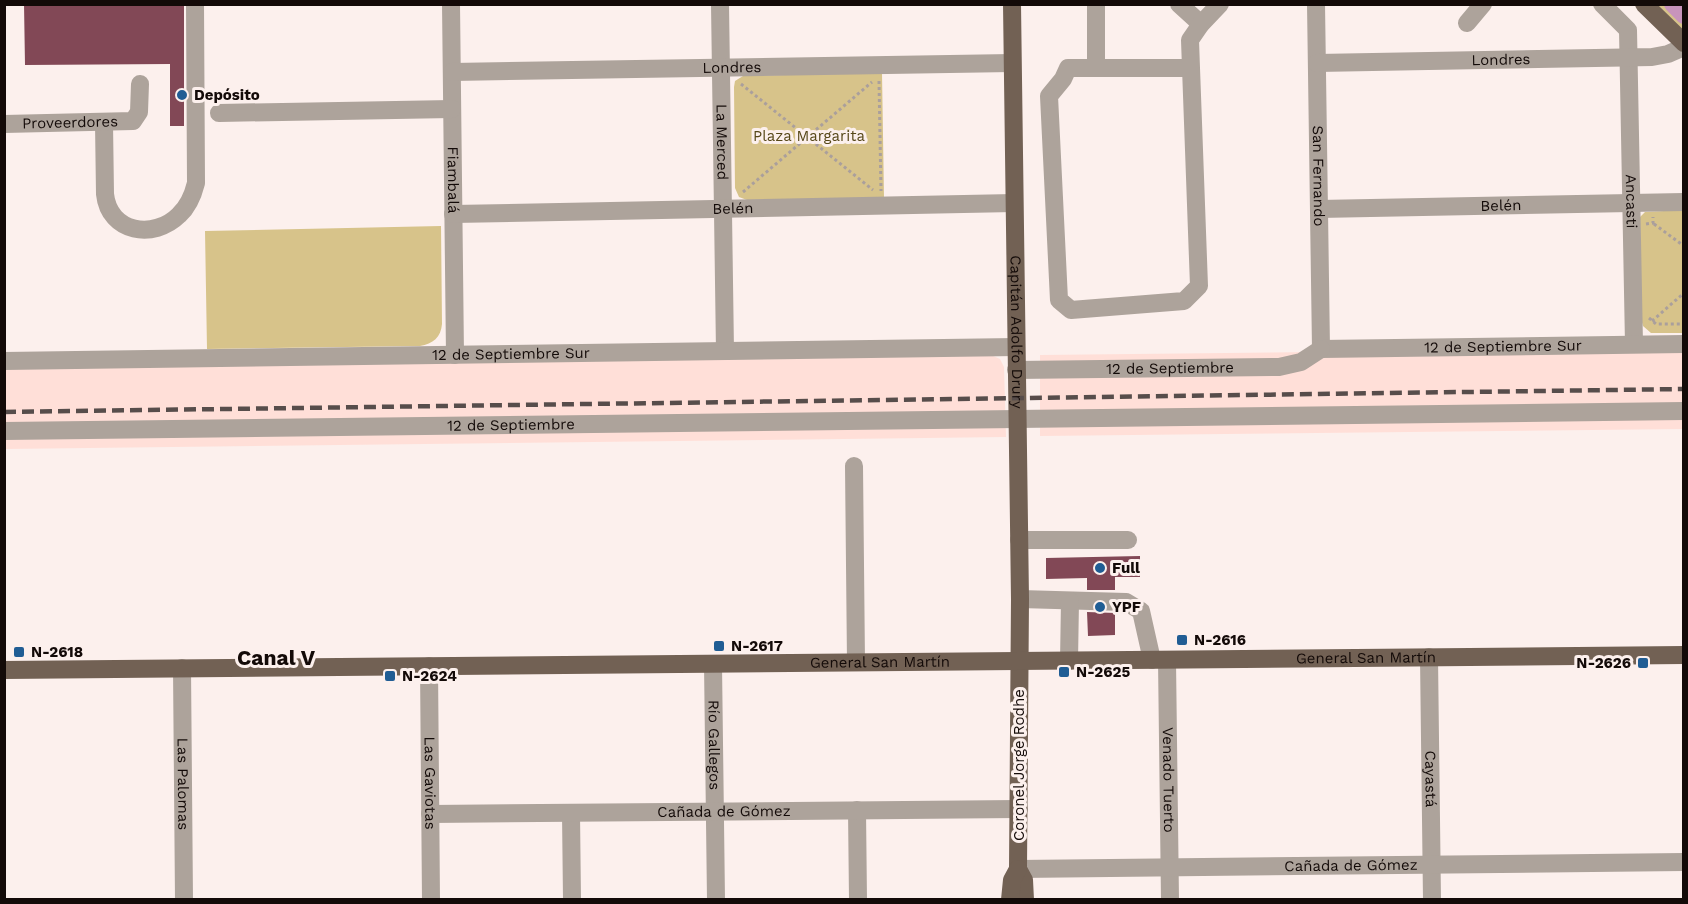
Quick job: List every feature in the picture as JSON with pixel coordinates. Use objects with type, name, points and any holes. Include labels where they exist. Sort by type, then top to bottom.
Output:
[{"type":"main road","name":"Capitán Adolfo Drury","points":[[1012,4],[1020,661]]},
{"type":"main road","points":[[1644,4],[1683,45]]},
{"type":"main road","name":"General San Martín","points":[[6,665],[182,669],[1683,655]]},
{"type":"main road","name":"Coronel Jorge Rodhe","points":[[1010,900],[1012,880],[1018,869],[1020,661]]},
{"type":"main road","name":"Coronel Jorge Rodhe","points":[[1018,869],[1024,880],[1025,900]]},
{"type":"street","points":[[104,123],[105,195],[106,205],[111,214],[118,222],[137,229],[159,228],[170,222],[187,206],[196,183],[195,4]]},
{"type":"street","name":"Fiambalá","points":[[451,4],[455,355]]},
{"type":"street","name":"La Merced","points":[[720,4],[725,351]]},
{"type":"street","points":[[1096,4],[1096,68]]},
{"type":"street","points":[[1179,4],[1201,24]]},
{"type":"street","points":[[1191,68],[1068,68],[1063,79],[1049,96],[1059,300],[1071,310],[1184,301],[1199,286],[1190,40],[1220,4]]},
{"type":"street","name":"San Fernando","points":[[1316,4],[1320,350]]},
{"type":"street","points":[[1467,22],[1483,4]]},
{"type":"street","name":"Ancasti","points":[[1602,4],[1628,30],[1634,345]]},
{"type":"street","name":"Londres","points":[[1317,63],[1629,58],[1660,56],[1683,45]]},
{"type":"street","name":"Londres","points":[[452,72],[1012,63]]},
{"type":"street","name":"Proveerdores","points":[[4,124],[127,122],[137,118],[140,107],[140,84]]},
{"type":"street","points":[[219,113],[452,109]]},
{"type":"street","name":"Belén","points":[[1319,209],[1683,202]]},
{"type":"street","name":"Belén","points":[[453,214],[1014,203]]},
{"type":"street","name":"12 de Septiembre Sur","points":[[1320,350],[1683,344]]},
{"type":"street","name":"12 de Septiembre Sur","points":[[4,361],[1016,347]]},
{"type":"street","name":"12 de Septiembre","points":[[1016,370],[1278,367],[1301,362],[1320,350]]},
{"type":"street","name":"12 de Septiembre","points":[[4,431],[1683,411]]},
{"type":"street","points":[[854,466],[856,663]]},
{"type":"street","points":[[1019,540],[1128,540]]},
{"type":"street","name":"Venado Tuerto","points":[[1020,599],[1126,602],[1141,611],[1159,660],[1170,900]]},
{"type":"street","points":[[1069,661],[1070,601]]},
{"type":"street","name":"Cayastá","points":[[1429,657],[1432,900]]},
{"type":"street","name":"Río Gallegos","points":[[713,664],[716,900]]},
{"type":"street","name":"Las Gaviotas","points":[[429,666],[431,900]]},
{"type":"street","name":"Las Palomas","points":[[182,669],[184,900]]},
{"type":"street","name":"Cañada de Gómez","points":[[430,814],[1019,809]]},
{"type":"street","points":[[857,810],[858,900]]},
{"type":"street","points":[[571,813],[572,900]]},
{"type":"street","name":"Cañada de Gómez","points":[[1018,869],[1683,862]]},
{"type":"path","points":[[865,79],[879,78]]},
{"type":"path","points":[[739,188],[744,193],[879,78]]},
{"type":"path","points":[[879,78],[880,193]]},
{"type":"path","points":[[737,87],[742,82],[807,137],[880,193]]},
{"type":"path","points":[[865,193],[880,193]]},
{"type":"path","points":[[1653,223],[1683,246]]},
{"type":"path","points":[[1652,321],[1683,293]]},
{"type":"path","points":[[1649,318],[1656,324],[1683,324]]},
{"type":"shaded area","points":[[1683,348],[1683,429],[1040,436],[1040,355]]},
{"type":"shaded area","points":[[991,355],[1000,359],[1004,367],[1006,437],[5,449],[4,369]]},
{"type":"green space","points":[[1655,5],[1683,5],[1683,33]]},
{"type":"green space","name":"Plaza Margarita","points":[[882,73],[884,198],[747,200],[739,197],[735,188],[735,81],[743,76]]},
{"type":"green space","points":[[1683,210],[1683,333],[1651,333],[1643,326],[1641,319],[1640,217],[1645,212]]},
{"type":"green space","points":[[441,226],[442,324],[438,336],[429,344],[207,349],[205,231]]},
{"type":"building","name":"Depósito","points":[[24,4],[184,4],[184,126],[170,126],[170,64],[25,65]]},
{"type":"building","points":[[1140,556],[1140,577],[1115,577],[1115,590],[1087,590],[1087,578],[1046,579],[1046,558]]},
{"type":"building","points":[[1087,612],[1115,613],[1115,635],[1088,636]]},
{"type":"waterway","points":[[1672,4],[1684,16]]},
{"type":"railway","points":[[4,412],[1684,389]]},
{"type":"place","name":"Depósito","points":[[182,95]]},
{"type":"place","name":"Full","points":[[1100,568]]},
{"type":"place","name":"YPF","points":[[1100,607]]},
{"type":"place","name":"N-2616","points":[[1182,640]]},
{"type":"place","name":"N-2617","points":[[719,646]]},
{"type":"place","name":"N-2618","points":[[19,652]]},
{"type":"place","name":"N-2626","points":[[1643,663]]},
{"type":"place","name":"N-2625","points":[[1064,672]]},
{"type":"place","name":"N-2624","points":[[390,676]]},
{"type":"district","name":"Canal V","points":[[276,658]]}]
